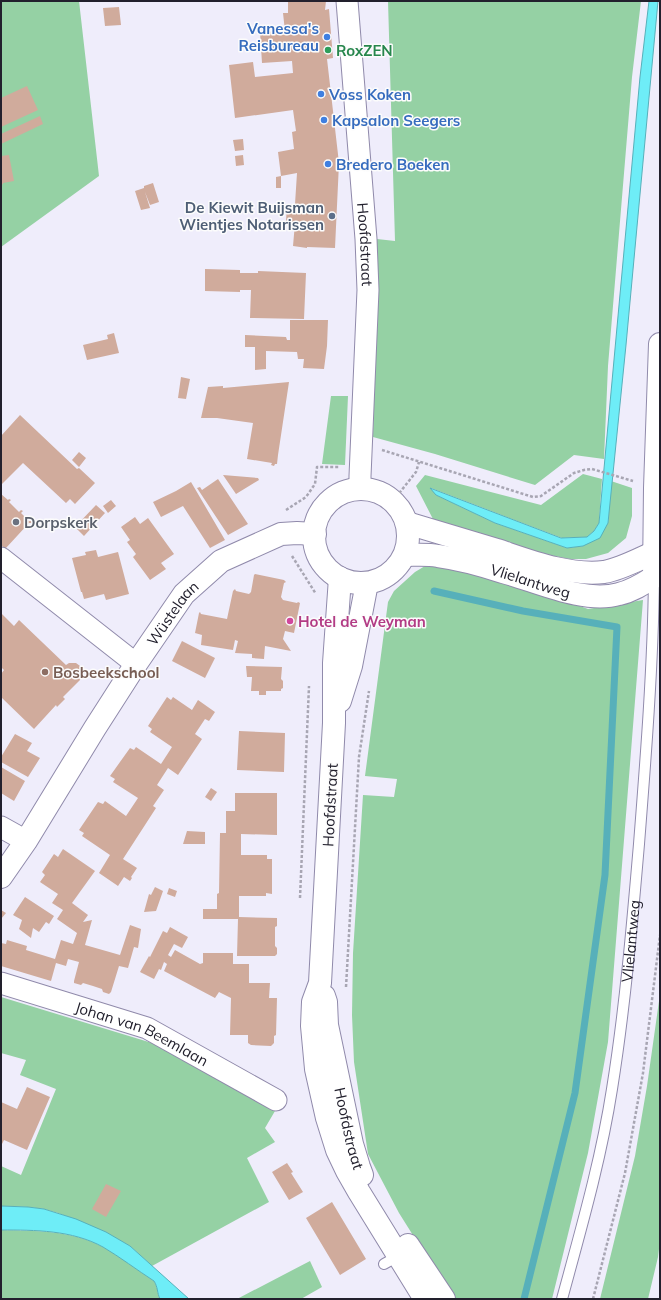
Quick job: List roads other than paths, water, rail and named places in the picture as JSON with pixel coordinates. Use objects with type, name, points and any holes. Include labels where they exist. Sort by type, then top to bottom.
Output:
[{"type":"main road","name":"Vlielantweg","points":[[404,555],[437,556],[459,560],[504,572],[555,589],[584,595],[607,596],[619,594],[642,586],[654,577],[655,488],[660,344]]},
{"type":"main road","points":[[360,489],[377,491],[393,501],[402,511],[407,522],[409,539],[408,547],[396,569],[382,578],[367,583],[353,582],[340,578],[330,572],[320,561],[315,544],[316,520],[326,505],[339,494],[346,491],[360,489]]},
{"type":"main road","name":"Vlielantweg","points":[[407,522],[540,564],[569,570],[604,572],[628,565],[655,552]]},
{"type":"main road","name":"Wüstelaan","points":[[1,877],[26,841],[136,664],[184,594],[221,561],[281,534],[315,534]]},
{"type":"main road","name":"Hoofdstraat","points":[[340,578],[334,663],[334,724],[320,983],[314,1002],[312,1026],[316,1070],[327,1118],[337,1150],[347,1171],[398,1256],[428,1296]]},
{"type":"main road","name":"Hoofdstraat","points":[[334,724],[351,666],[367,583]]},
{"type":"street","name":"Hoofdstraat","points":[[347,1],[366,240],[368,290],[360,489]]},
{"type":"street","points":[[1,558],[136,664]]},
{"type":"street","points":[[1,827],[26,841]]},
{"type":"street","name":"Johan van Beemlaan","points":[[1,983],[147,1028],[276,1100]]},
{"type":"lane","name":"Vlielantweg","points":[[562,1299],[594,1179],[612,1090],[624,1004],[646,758],[654,577]]},
{"type":"water","points":[[649,1],[658,1],[608,523],[600,538],[583,546],[567,548],[495,523],[436,495],[430,488],[561,538],[587,537],[594,531],[599,523],[640,77]]},
{"type":"water","points":[[1,1206],[44,1209],[76,1219],[106,1232],[130,1246],[189,1299],[160,1299],[154,1281],[103,1247],[91,1241],[53,1232],[1,1230]]},
{"type":"waterway","points":[[434,591],[523,611],[617,627],[605,875],[575,1093],[524,1299]]},
{"type":"place","name":"Vanessa's Reisbureau","points":[[327,37]]},
{"type":"place","name":"RoxZEN","points":[[328,50]]},
{"type":"place","name":"Voss Koken","points":[[321,94]]},
{"type":"place","name":"Kapsalon Seegers","points":[[324,120]]},
{"type":"place","name":"Bredero Boeken","points":[[328,164]]},
{"type":"place","name":"De Kiewit Buijsman Wientjes Notarissen","points":[[332,216]]},
{"type":"place","name":"Dorpskerk","points":[[16,522]]},
{"type":"place","name":"Hotel de Weyman","points":[[290,621]]},
{"type":"place","name":"Bosbeekschool","points":[[45,672]]}]
